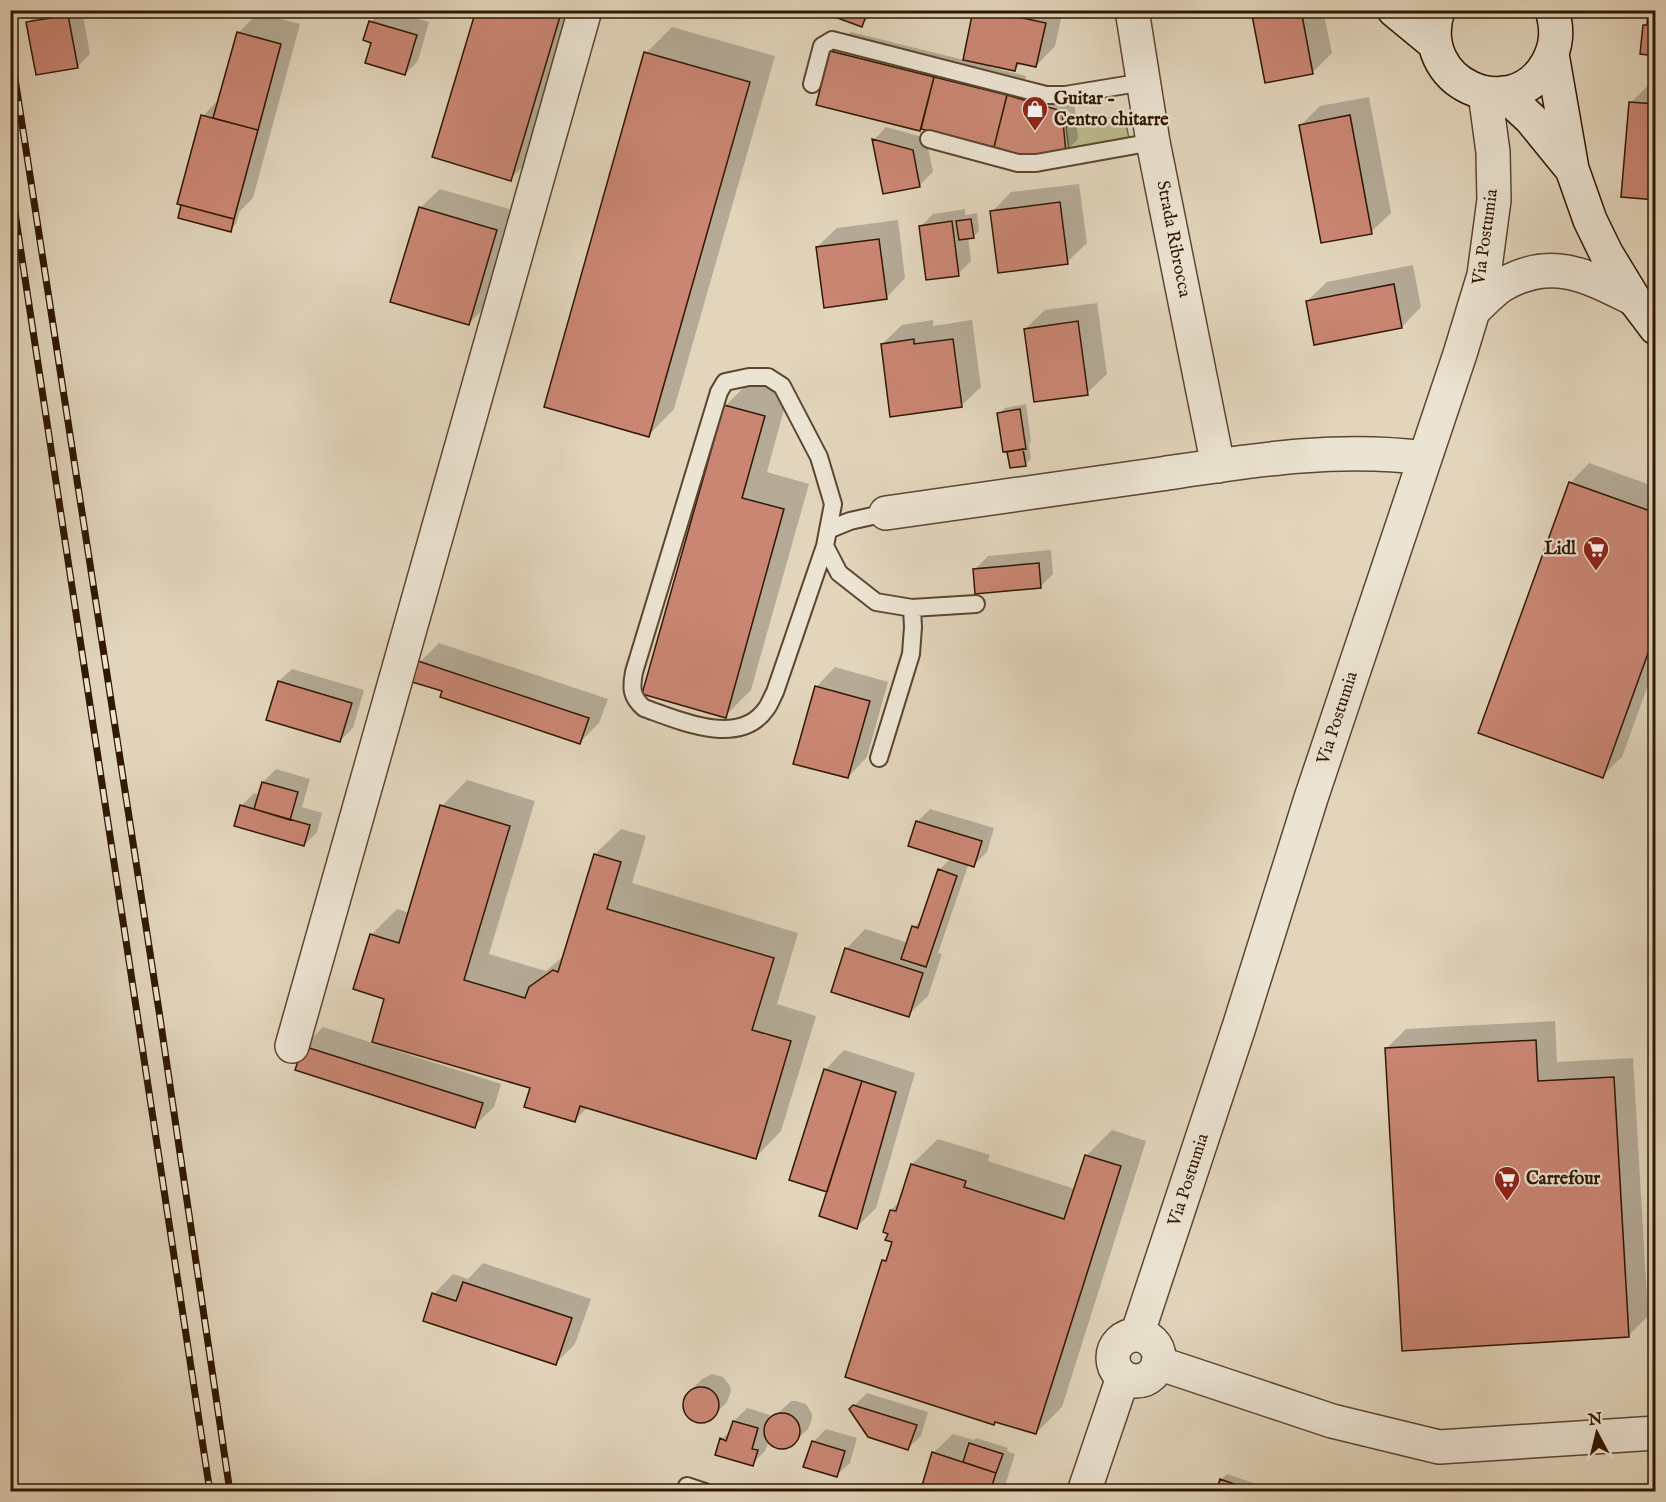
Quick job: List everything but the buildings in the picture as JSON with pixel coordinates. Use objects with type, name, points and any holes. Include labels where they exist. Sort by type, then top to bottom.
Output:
[{"type":"street","points":[[292,1046],[585,10]]},
{"type":"street","name":"Strada Ribrocca","points":[[1132,10],[1153,142],[1218,466]]},
{"type":"street","points":[[1394,10],[1434,43]]},
{"type":"street","points":[[1438,10],[1434,23],[1434,43],[1440,61],[1451,76],[1467,87],[1494,93],[1531,119],[1572,169]]},
{"type":"street","points":[[1494,93],[1526,86],[1542,72],[1552,54],[1556,40],[1556,25],[1552,10]]},
{"type":"street","points":[[1552,54],[1572,169],[1590,220],[1606,253],[1634,299],[1656,328]]},
{"type":"street","name":"Via Postumia","points":[[1137,1335],[1484,275],[1494,200],[1494,93]]},
{"type":"street","points":[[1473,311],[1502,285],[1526,273],[1556,269],[1592,278],[1634,299]]},
{"type":"street","points":[[886,513],[1218,466],[1359,452],[1425,458]]},
{"type":"street","points":[[1137,1335],[1150,1339],[1154,1344],[1158,1350],[1158,1363],[1156,1370],[1144,1379],[1130,1380],[1124,1377],[1114,1365],[1114,1350],[1123,1339],[1137,1335]]},
{"type":"street","points":[[1158,1363],[1332,1421],[1439,1447],[1656,1434]]},
{"type":"street","points":[[1084,1491],[1124,1377]]},
{"type":"lane","points":[[812,84],[822,46],[832,40],[1046,95],[1144,82]]},
{"type":"lane","points":[[929,139],[1018,163],[1035,163],[1153,142]]},
{"type":"lane","points":[[886,513],[850,520],[827,538],[775,692],[765,711],[752,721],[723,730],[705,728],[644,708],[637,701],[632,694],[634,672],[719,392],[725,382],[750,376],[768,377],[783,386],[819,457],[833,504],[827,538],[839,573],[876,602],[912,608],[976,604]]},
{"type":"lane","points":[[879,758],[911,654],[912,608]]},
{"type":"lane","points":[[686,1491],[687,1486],[705,1491]]},
{"type":"green space","points":[[1124,115],[1129,138],[1069,151],[1066,126]]},
{"type":"railway","points":[[10,46],[159,1011],[230,1492]]},
{"type":"railway","points":[[10,180],[210,1492]]},
{"type":"place","name":"Guitar - Centro chitarre","points":[[1035,132]]},
{"type":"place","name":"Lidl","points":[[1596,572]]},
{"type":"place","name":"Carrefour","points":[[1507,1202]]}]
